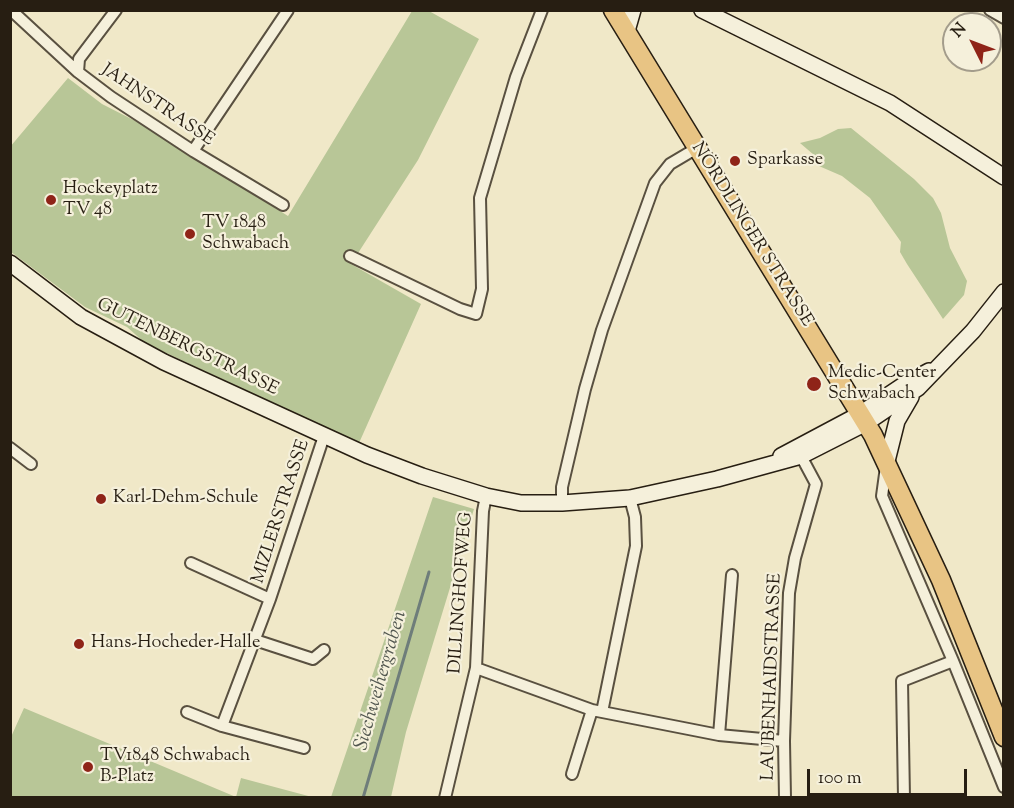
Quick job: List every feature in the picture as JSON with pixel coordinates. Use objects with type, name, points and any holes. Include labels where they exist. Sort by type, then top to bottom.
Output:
[{"type":"main road","name":"NÖRDLINGER STRASSE","points":[[613,10],[863,418],[887,461],[941,580],[1003,732]]},
{"type":"street","points":[[11,10],[78,72]]},
{"type":"street","name":"JAHNSTRASSE","points":[[116,10],[79,59],[78,72],[111,97],[193,151],[283,205]]},
{"type":"street","points":[[193,151],[288,10]]},
{"type":"street","points":[[350,256],[460,309],[476,314],[482,289],[480,198],[516,77],[542,10]]},
{"type":"street","points":[[627,31],[633,10]]},
{"type":"street","points":[[702,10],[890,103],[1004,177]]},
{"type":"street","points":[[990,10],[1004,18]]},
{"type":"street","points":[[562,503],[562,487],[567,465],[602,330],[655,183],[670,164],[697,148]]},
{"type":"street","name":"GUTENBERGSTRASSE","points":[[10,263],[95,326],[164,362],[324,436],[422,476],[486,496],[521,502],[562,503],[630,498],[717,479],[772,463]]},
{"type":"street","points":[[1004,292],[973,331],[908,401],[897,421],[887,461],[882,496],[1004,787]]},
{"type":"street","points":[[772,463],[792,449],[863,418],[905,384],[940,364]]},
{"type":"street","points":[[772,463],[801,456],[918,388]]},
{"type":"street","name":"MIZLERSTRASSE","points":[[222,726],[270,599],[324,436]]},
{"type":"street","points":[[10,448],[31,464]]},
{"type":"street","name":"LAUBENHAIDSTRASSE","points":[[785,798],[783,741],[789,593],[795,558],[816,484],[801,456]]},
{"type":"street","name":"DILLINGHOFWEG","points":[[445,798],[476,668],[483,511],[486,496]]},
{"type":"street","points":[[572,774],[597,711],[636,546],[635,517],[630,498]]},
{"type":"street","name":"MIZLERSTRASSE","points":[[191,563],[270,599]]},
{"type":"street","points":[[719,735],[732,575]]},
{"type":"street","points":[[255,640],[313,659],[324,650]]},
{"type":"street","points":[[904,798],[902,681],[953,661]]},
{"type":"street","points":[[476,668],[597,711],[719,735],[783,741]]},
{"type":"street","points":[[187,712],[222,726],[304,748]]},
{"type":"green space","name":"TV 1848 Schwabach","points":[[412,11],[429,11],[479,39],[418,160],[351,264],[421,304],[359,443],[145,343],[127,327],[85,307],[11,252],[10,147],[68,78],[102,104],[155,131],[288,216]]},
{"type":"green space","points":[[851,128],[914,179],[933,198],[941,213],[950,248],[967,281],[964,295],[943,319],[900,252],[901,242],[870,198],[842,176],[812,163],[815,159],[814,155],[800,143],[820,138],[838,129]]},
{"type":"green space","points":[[433,497],[474,509],[406,732],[391,797],[331,797]]},
{"type":"green space","name":"TV1848 Schwabach B-Platz","points":[[24,708],[236,797],[11,797],[11,737]]},
{"type":"green space","points":[[241,778],[312,797],[236,797]]},
{"type":"waterway","name":"Siechweihergraben","points":[[363,798],[429,572]]},
{"type":"place","name":"Sparkasse","points":[[735,161]]},
{"type":"place","name":"Hockeyplatz TV 48","points":[[51,200]]},
{"type":"place","name":"TV 1848 Schwabach","points":[[190,234]]},
{"type":"place","name":"Medic-Center Schwabach","points":[[814,384]]},
{"type":"place","name":"Karl-Dehm-Schule","points":[[101,499]]},
{"type":"place","name":"Hans-Hocheder-Halle","points":[[79,644]]},
{"type":"place","name":"TV1848 Schwabach B-Platz","points":[[88,767]]}]
